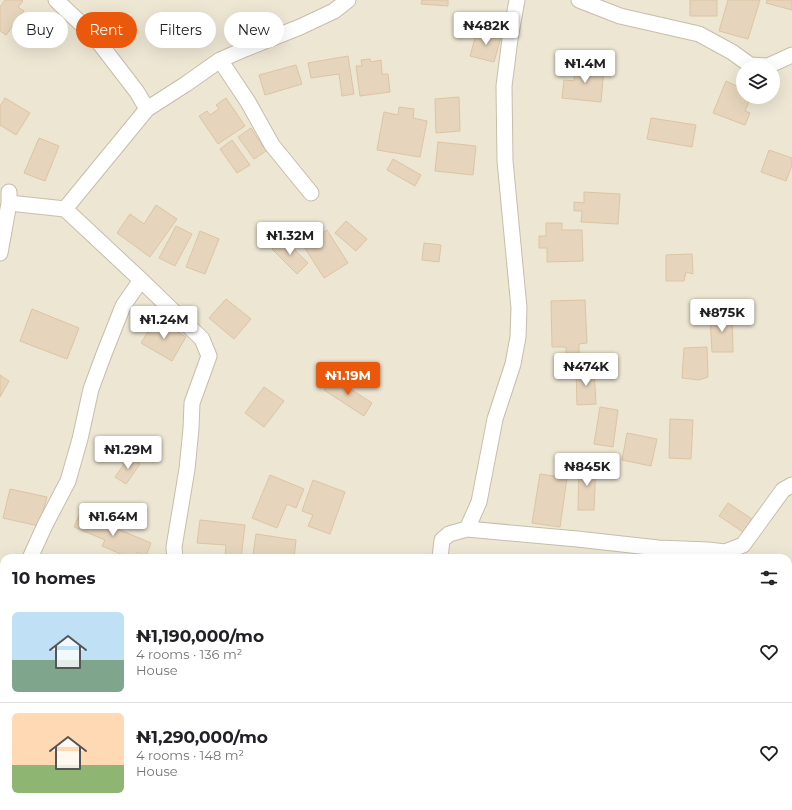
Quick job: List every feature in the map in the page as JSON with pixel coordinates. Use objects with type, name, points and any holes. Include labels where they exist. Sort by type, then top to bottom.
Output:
[{"type":"street","points":[[56,0],[94,36],[137,92],[147,109]]},
{"type":"street","points":[[65,209],[147,109],[220,60],[300,27],[334,11],[348,0]]},
{"type":"street","points":[[466,529],[479,502],[496,419],[513,364],[518,337],[519,308],[505,161],[504,86],[517,0]]},
{"type":"street","points":[[579,0],[620,16],[699,34],[732,52],[750,65],[768,66],[792,55]]},
{"type":"street","points":[[220,60],[248,102],[272,145],[311,193]]},
{"type":"street","points":[[0,253],[9,198],[65,209],[202,339],[209,356],[192,403],[192,429],[174,547],[175,554]]},
{"type":"street","points":[[32,554],[68,481],[80,439],[91,389],[123,306],[141,280]]},
{"type":"street","points":[[440,554],[442,540],[449,534],[466,529],[658,548],[725,552],[744,545],[783,490],[792,485]]},
{"type":"shaded area","points":[[0,0],[792,0],[792,554],[0,554]]},
{"type":"building","points":[[5,0],[23,1],[18,7],[24,11],[12,12],[12,27],[6,35],[0,31],[0,7]]},
{"type":"building","points":[[422,0],[448,0],[448,6],[421,4]]},
{"type":"building","points":[[690,0],[717,0],[717,16],[690,16]]},
{"type":"building","points":[[728,0],[760,0],[748,39],[719,31]]},
{"type":"building","points":[[767,0],[792,0],[792,10],[766,3]]},
{"type":"building","points":[[477,31],[501,37],[494,62],[470,56]]},
{"type":"building","points":[[348,56],[354,94],[342,96],[339,74],[311,78],[308,63]]},
{"type":"building","points":[[370,59],[371,62],[381,60],[382,74],[388,74],[390,92],[360,96],[356,66],[362,66],[361,60]]},
{"type":"building","points":[[296,65],[302,84],[265,95],[259,75]]},
{"type":"building","points":[[575,65],[604,68],[601,102],[562,98],[564,80],[574,81]]},
{"type":"building","points":[[726,81],[736,86],[736,104],[748,104],[745,111],[750,113],[745,125],[713,113]]},
{"type":"building","points":[[459,97],[460,131],[436,133],[435,99]]},
{"type":"building","points":[[5,98],[30,113],[16,135],[0,125],[0,106]]},
{"type":"building","points":[[226,98],[245,126],[218,144],[199,116],[207,111],[210,115],[219,109],[216,105]]},
{"type":"building","points":[[399,107],[414,109],[413,118],[427,121],[420,157],[377,150],[384,112],[398,115]]},
{"type":"building","points":[[651,118],[696,125],[692,147],[647,139]]},
{"type":"building","points":[[251,128],[266,151],[254,159],[238,137]]},
{"type":"building","points":[[39,138],[59,146],[45,181],[24,173]]},
{"type":"building","points":[[232,140],[250,165],[237,173],[220,149]]},
{"type":"building","points":[[438,142],[476,146],[473,175],[435,171]]},
{"type":"building","points":[[769,150],[792,158],[792,165],[786,181],[761,172]]},
{"type":"building","points":[[393,159],[421,175],[415,186],[387,170]]},
{"type":"building","points":[[584,192],[620,194],[618,224],[581,222],[582,211],[574,211],[574,202],[584,203]]},
{"type":"building","points":[[156,205],[177,219],[150,257],[117,233],[130,214],[144,224]]},
{"type":"building","points":[[346,221],[367,239],[356,251],[335,233]]},
{"type":"building","points":[[546,223],[562,223],[562,230],[582,230],[583,261],[547,262],[547,248],[539,248],[539,236],[546,236]]},
{"type":"building","points":[[176,226],[192,234],[175,266],[159,258]]},
{"type":"building","points":[[327,230],[348,263],[324,278],[303,245]]},
{"type":"building","points":[[200,231],[219,239],[205,274],[186,267]]},
{"type":"building","points":[[283,238],[308,263],[297,274],[272,249]]},
{"type":"building","points":[[424,243],[441,245],[439,262],[422,260]]},
{"type":"building","points":[[692,254],[693,274],[686,272],[684,281],[666,281],[666,255]]},
{"type":"building","points":[[226,299],[251,319],[234,339],[209,318]]},
{"type":"building","points":[[585,300],[587,343],[579,344],[579,354],[566,354],[566,347],[552,347],[551,301]]},
{"type":"building","points":[[32,309],[79,328],[67,359],[20,341]]},
{"type":"building","points":[[732,314],[733,352],[712,352],[710,315]]},
{"type":"building","points":[[156,319],[186,337],[172,361],[141,343]]},
{"type":"building","points":[[707,347],[708,377],[699,380],[682,378],[684,348]]},
{"type":"building","points":[[576,369],[594,369],[596,404],[577,405]]},
{"type":"building","points":[[0,375],[9,381],[0,397]]},
{"type":"building","points":[[332,377],[372,403],[364,416],[324,390]]},
{"type":"building","points":[[264,387],[284,401],[264,427],[245,413]]},
{"type":"building","points":[[600,407],[618,410],[613,447],[594,444]]},
{"type":"building","points":[[670,419],[693,420],[691,459],[669,458]]},
{"type":"building","points":[[627,433],[657,439],[651,466],[622,460]]},
{"type":"building","points":[[129,457],[140,464],[126,484],[115,477]]},
{"type":"building","points":[[579,463],[596,464],[594,510],[578,510]]},
{"type":"building","points":[[540,474],[567,478],[560,527],[532,523]]},
{"type":"building","points":[[270,475],[304,489],[296,508],[287,504],[277,528],[252,518]]},
{"type":"building","points":[[313,480],[345,492],[330,534],[308,526],[313,515],[302,511]]},
{"type":"building","points":[[10,489],[47,497],[39,526],[3,518]]},
{"type":"building","points":[[728,503],[752,519],[743,532],[719,516]]},
{"type":"building","points":[[80,513],[151,543],[147,554],[138,552],[137,554],[121,554],[102,546],[105,540],[74,527]]},
{"type":"building","points":[[200,520],[245,525],[241,554],[225,554],[226,545],[197,543]]},
{"type":"building","points":[[256,534],[296,540],[294,554],[253,554]]}]
